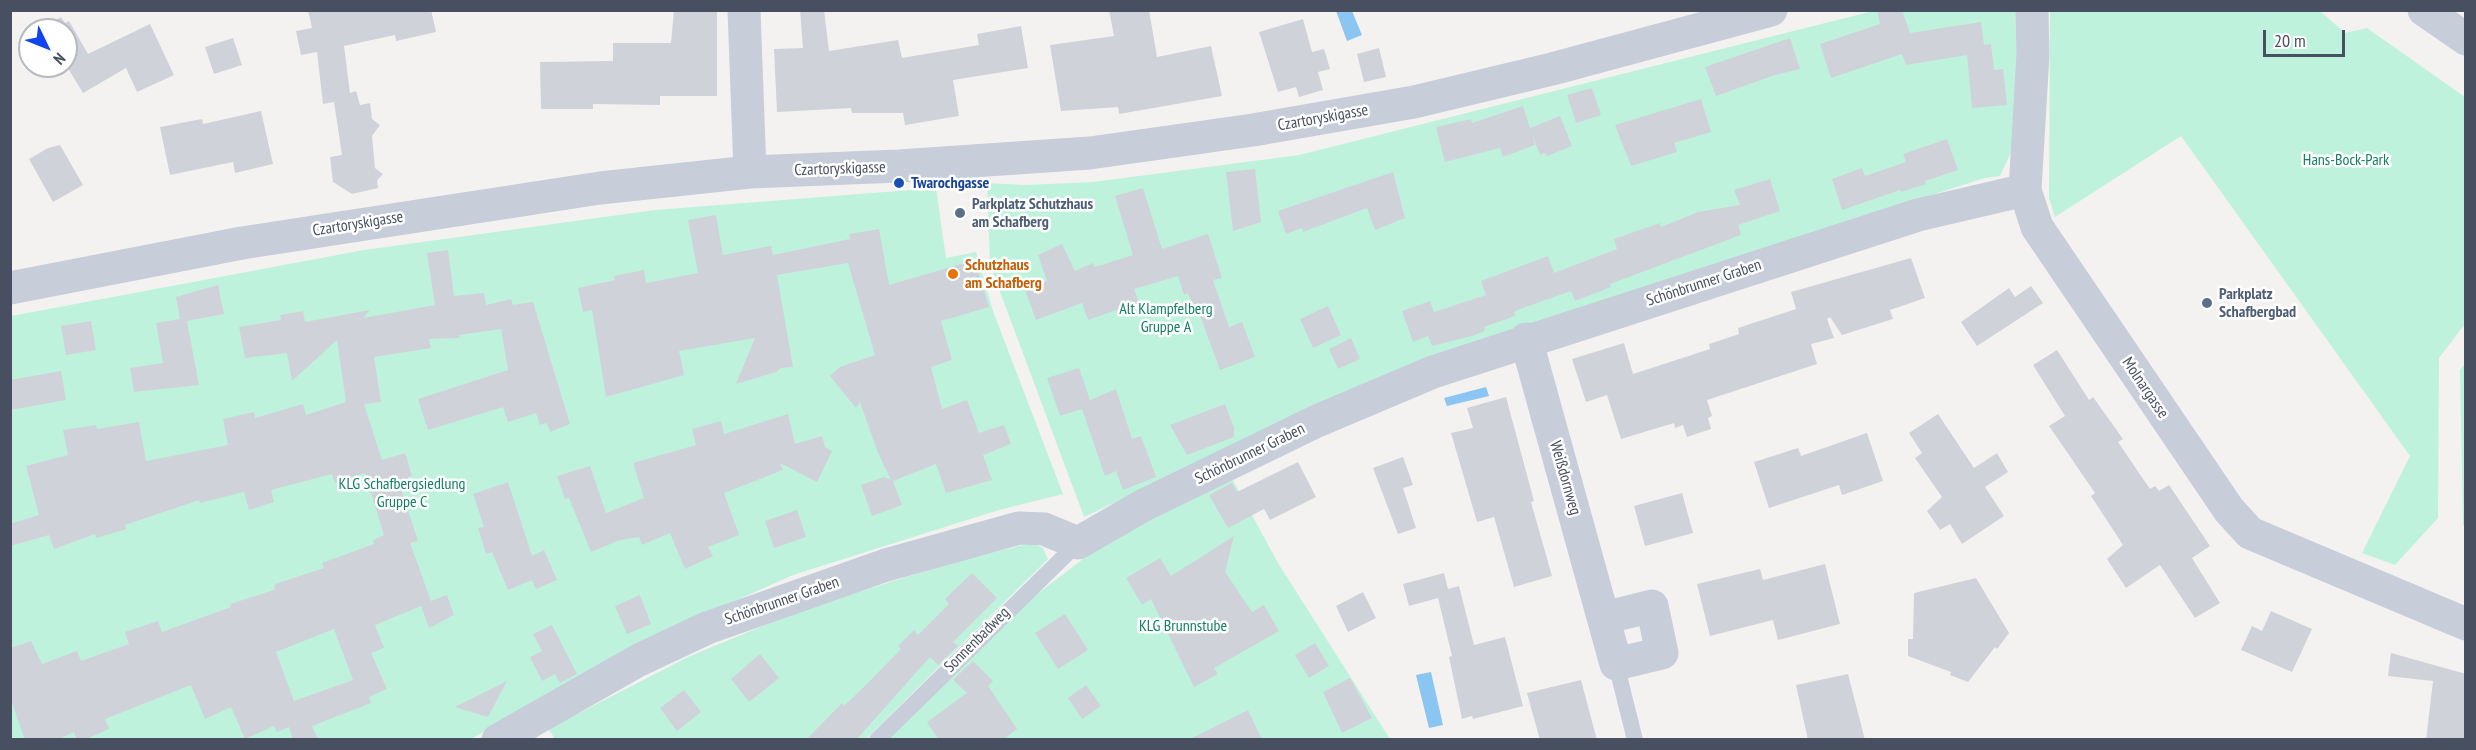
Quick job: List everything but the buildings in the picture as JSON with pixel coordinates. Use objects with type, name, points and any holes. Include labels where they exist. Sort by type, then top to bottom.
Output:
[{"type":"street","points":[[744,10],[750,172]]},
{"type":"street","name":"Czartoryskigasse","points":[[10,288],[358,224],[600,188],[750,172],[899,166],[1090,153],[1253,130],[1414,102],[1552,69],[1771,10]]},
{"type":"street","name":"Molnargasse","points":[[2032,10],[2033,54],[2025,190],[2037,227],[2211,483],[2250,533],[2466,624]]},
{"type":"street","points":[[2424,10],[2466,39]]},
{"type":"street","name":"Schönbrunner Graben","points":[[498,740],[639,660],[707,628],[886,565],[1019,528],[1044,529],[1078,543],[1142,506],[1317,421],[1433,372],[1526,339],[1918,215],[2025,190]]},
{"type":"street","name":"Weißdornweg","points":[[1526,339],[1616,664]]},
{"type":"street","points":[[1604,618],[1652,606],[1662,653],[1616,664]]},
{"type":"lane","name":"Sonnenbadweg","points":[[878,740],[1078,543]]},
{"type":"lane","name":"Weißdornweg","points":[[1616,664],[1635,740]]},
{"type":"green space","name":"Alt Klampfelberg Gruppe A","points":[[1873,11],[2018,11],[2016,141],[2000,176],[1985,178],[1794,239],[1378,378],[1084,517],[990,265],[987,183],[1025,185],[1093,182],[1299,155]]},
{"type":"green space","name":"Hans-Bock-Park","points":[[2050,11],[2320,11],[2345,33],[2367,28],[2465,97],[2465,324],[2439,358],[2438,518],[2395,565],[2362,553],[2410,456],[2181,136],[2055,217],[2049,198]]},
{"type":"green space","name":"KLG Schafbergsiedlung Gruppe C","points":[[936,188],[946,258],[976,252],[993,311],[1063,494],[999,510],[793,575],[654,637],[471,739],[11,740],[11,316],[364,250],[655,210]]},
{"type":"green space","points":[[2465,364],[2465,527],[2463,525],[2460,370]]},
{"type":"green space","name":"KLG Brunnstube","points":[[1228,471],[1278,563],[1390,739],[888,740],[1006,618],[1148,509]]},
{"type":"green space","points":[[1032,543],[1043,548],[1048,559],[866,739],[551,740],[554,737],[548,729],[690,656],[804,609],[960,560]]},
{"type":"water","points":[[1336,11],[1352,11],[1362,35],[1347,41]]},
{"type":"water","points":[[1486,387],[1489,396],[1447,406],[1444,398]]},
{"type":"water","points":[[1431,672],[1443,725],[1429,728],[1416,675]]},
{"type":"place","name":"Twarochgasse","points":[[899,183]]},
{"type":"place","name":"Parkplatz Schutzhaus am Schafberg","points":[[960,213]]},
{"type":"place","name":"Schutzhaus am Schafberg","points":[[953,274]]},
{"type":"place","name":"Parkplatz Schafbergbad","points":[[2207,303]]}]
